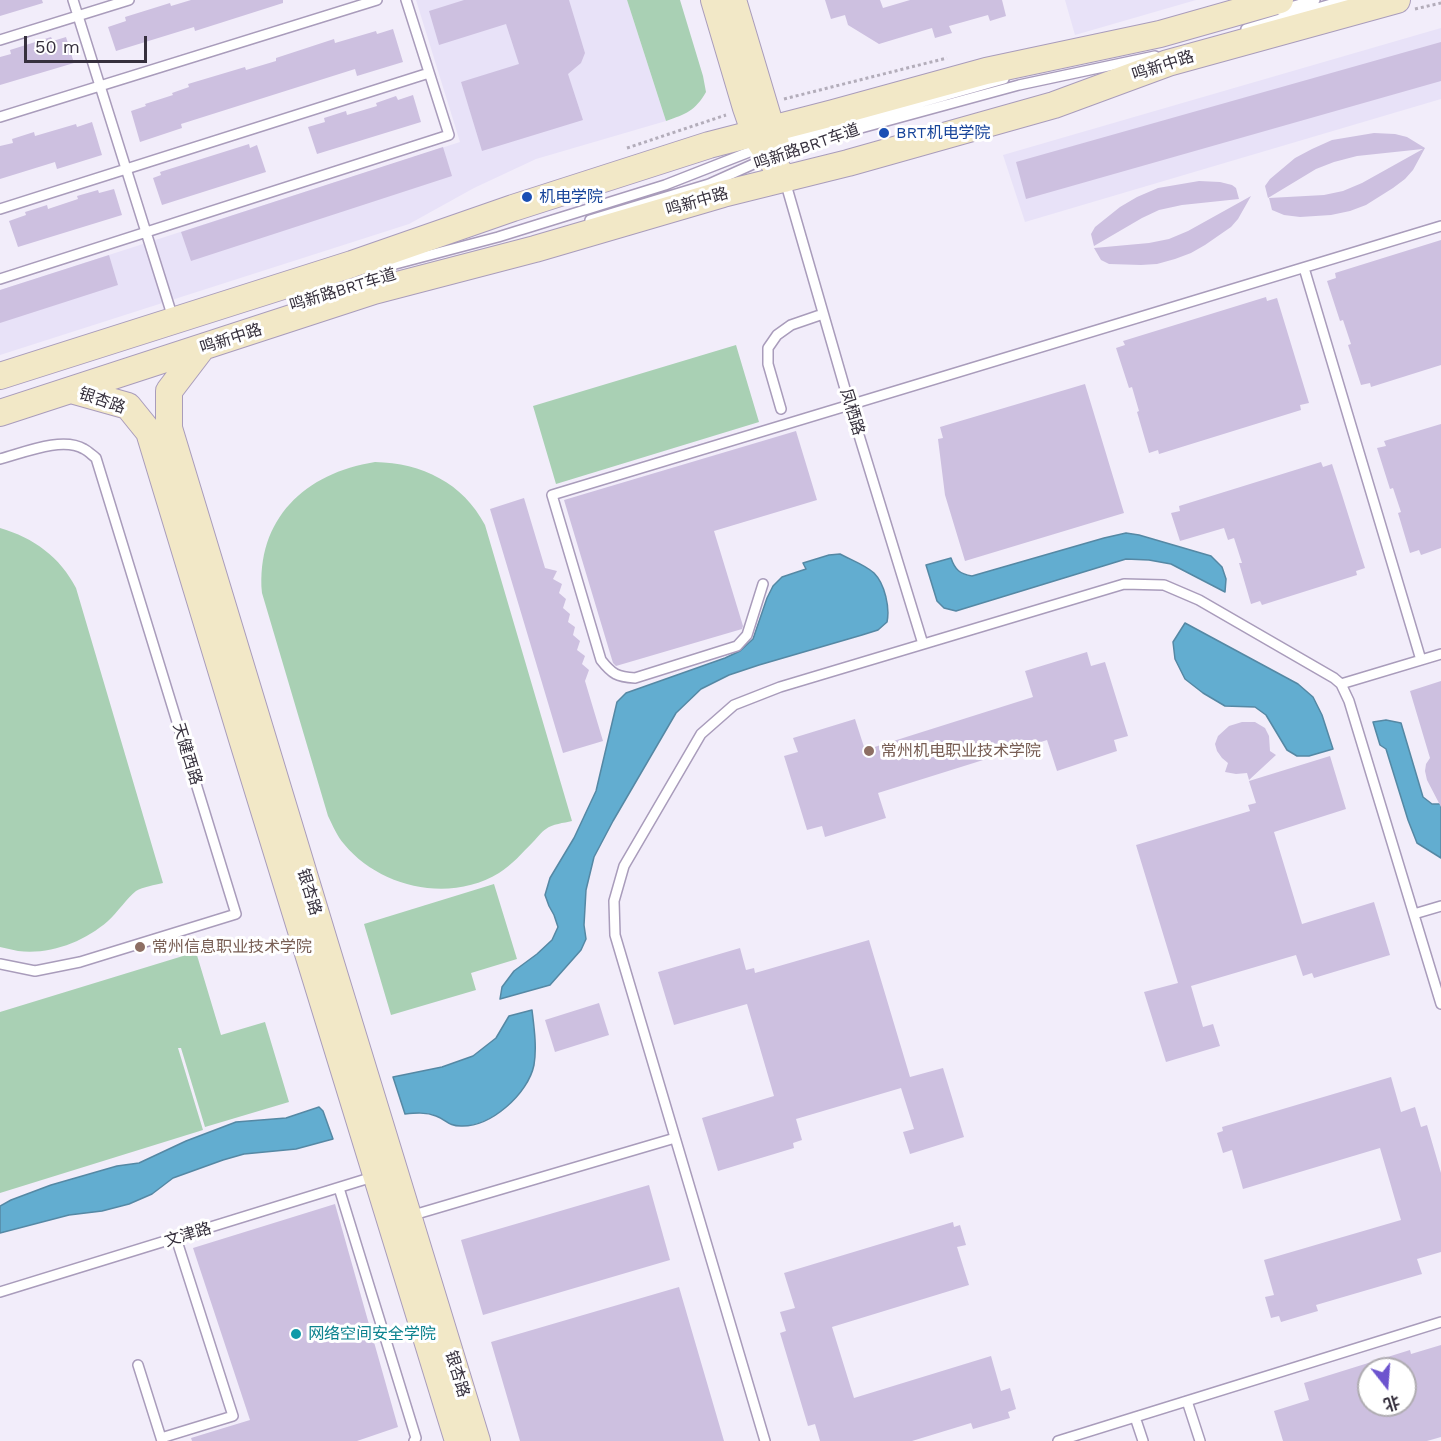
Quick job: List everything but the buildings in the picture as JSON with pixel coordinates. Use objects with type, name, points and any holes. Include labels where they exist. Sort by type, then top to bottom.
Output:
[{"type":"main road","name":"凤栖路","points":[[714,0],[746,108],[769,144]]},
{"type":"main road","name":"凤栖路","points":[[733,0],[769,144],[784,179]]},
{"type":"main road","name":"鸣新中路","points":[[0,376],[317,275],[513,208],[709,145],[769,144],[986,71],[1160,34],[1280,0]]},
{"type":"main road","name":"鸣新中路","points":[[0,413],[374,291],[535,249],[723,194],[848,163],[1054,105],[1168,63],[1397,0]]},
{"type":"main road","name":"银杏路","points":[[201,348],[169,391],[169,428],[477,1441]]},
{"type":"main road","name":"银杏路","points":[[71,390],[128,406],[149,432],[458,1441]]},
{"type":"lane","points":[[73,0],[174,320]]},
{"type":"lane","points":[[0,40],[129,0]]},
{"type":"lane","points":[[0,117],[377,0]]},
{"type":"lane","points":[[0,279],[449,135],[406,0]]},
{"type":"lane","points":[[1093,58],[1315,0]]},
{"type":"lane","points":[[1233,33],[1345,0]]},
{"type":"lane","name":"鸣新路BRT车道","points":[[579,223],[709,184],[769,144],[839,134],[1020,85],[1166,54]]},
{"type":"lane","name":"鸣新路BRT车道","points":[[317,275],[356,274],[498,237],[654,189],[769,144],[1048,69]]},
{"type":"lane","points":[[0,209],[429,73]]},
{"type":"lane","name":"凤栖路","points":[[784,179],[923,644]]},
{"type":"lane","points":[[763,584],[747,635],[737,646],[635,678],[621,677],[610,672],[602,660],[552,495],[1441,226]]},
{"type":"lane","name":"鸣新路BRT车道","points":[[373,279],[514,243]]},
{"type":"lane","points":[[1304,268],[1421,660]]},
{"type":"lane","points":[[781,408],[768,364],[768,348],[777,335],[791,325],[823,314]]},
{"type":"lane","name":"天健西路","points":[[0,459],[59,444],[84,448],[96,458],[236,914],[80,962],[35,971],[0,964]]},
{"type":"lane","points":[[765,1441],[615,935],[614,901],[624,866],[701,734],[734,705],[780,687],[1124,584],[1164,585],[1199,600],[1341,684],[1349,701],[1441,1004]]},
{"type":"lane","points":[[1341,684],[1441,654]]},
{"type":"lane","points":[[1414,914],[1441,906]]},
{"type":"lane","points":[[408,1216],[675,1138]]},
{"type":"lane","name":"文津路","points":[[0,1292],[376,1176]]},
{"type":"lane","points":[[339,1188],[416,1438],[414,1441]]},
{"type":"lane","points":[[138,1365],[161,1439],[233,1416],[176,1238]]},
{"type":"lane","points":[[1058,1441],[1441,1322]]},
{"type":"lane","points":[[1187,1401],[1200,1441]]},
{"type":"lane","points":[[1135,1417],[1143,1441]]},
{"type":"shaded area","points":[[416,0],[627,0],[666,121],[536,159],[474,188],[409,224],[0,355],[0,290],[460,142]]},
{"type":"shaded area","points":[[1065,0],[1196,0],[1075,35]]},
{"type":"shaded area","points":[[1441,28],[1441,99],[1025,222],[1003,155]]},
{"type":"green space","points":[[627,0],[680,0],[706,92],[698,104],[685,114],[666,121]]},
{"type":"green space","points":[[736,345],[759,422],[556,484],[533,406]]},
{"type":"green space","points":[[375,462],[409,466],[439,478],[465,498],[485,525],[572,821],[544,830],[517,859],[499,873],[480,882],[459,887],[438,889],[396,880],[359,859],[339,838],[328,816],[262,593],[262,567],[267,543],[277,522],[290,504],[307,489],[327,477]]},
{"type":"green space","points":[[0,528],[24,537],[45,550],[62,567],[76,588],[163,883],[136,891],[108,921],[88,935],[66,945],[42,951],[18,951],[0,947]]},
{"type":"green space","points":[[494,884],[517,959],[471,973],[476,990],[391,1015],[364,924]]},
{"type":"green space","points":[[196,952],[221,1035],[265,1022],[289,1102],[205,1127],[181,1048],[178,1048],[203,1130],[0,1193],[0,1012]]},
{"type":"water","points":[[1126,533],[1211,556],[1222,567],[1226,579],[1225,592],[1171,564],[1126,559],[956,611],[944,608],[937,601],[926,565],[951,558],[958,571],[972,576]]},
{"type":"water","points":[[840,554],[874,573],[878,578],[886,596],[887,622],[878,630],[729,675],[701,689],[676,713],[594,857],[586,890],[584,925],[586,939],[581,950],[550,985],[500,999],[502,987],[514,971],[552,940],[558,927],[545,895],[550,878],[574,838],[596,791],[617,702],[626,693],[740,651],[753,639],[767,598],[773,586],[782,577],[806,569],[803,563]]},
{"type":"water","points":[[1185,623],[1298,684],[1313,697],[1322,715],[1333,749],[1309,756],[1297,756],[1287,750],[1266,715],[1255,707],[1225,706],[1185,679],[1175,659],[1173,642]]},
{"type":"water","points":[[1386,720],[1401,723],[1423,797],[1432,804],[1441,804],[1441,858],[1417,843],[1386,749],[1380,745],[1373,722]]},
{"type":"water","points":[[532,1010],[534,1065],[524,1087],[506,1107],[484,1121],[461,1126],[428,1114],[405,1114],[393,1077],[442,1067],[473,1056],[496,1038],[509,1016]]},
{"type":"water","points":[[319,1107],[323,1111],[333,1139],[296,1149],[244,1154],[173,1178],[152,1194],[129,1204],[102,1211],[69,1215],[0,1233],[0,1206],[11,1200],[51,1185],[117,1166],[139,1163],[186,1141],[236,1122],[286,1118]]},
{"type":"place","name":"BRT机电学院","points":[[884,133]]},
{"type":"place","name":"机电学院","points":[[527,197]]},
{"type":"place","name":"常州机电职业技术学院","points":[[869,751]]},
{"type":"place","name":"常州信息职业技术学院","points":[[140,947]]},
{"type":"place","name":"网络空间安全学院","points":[[296,1334]]}]
